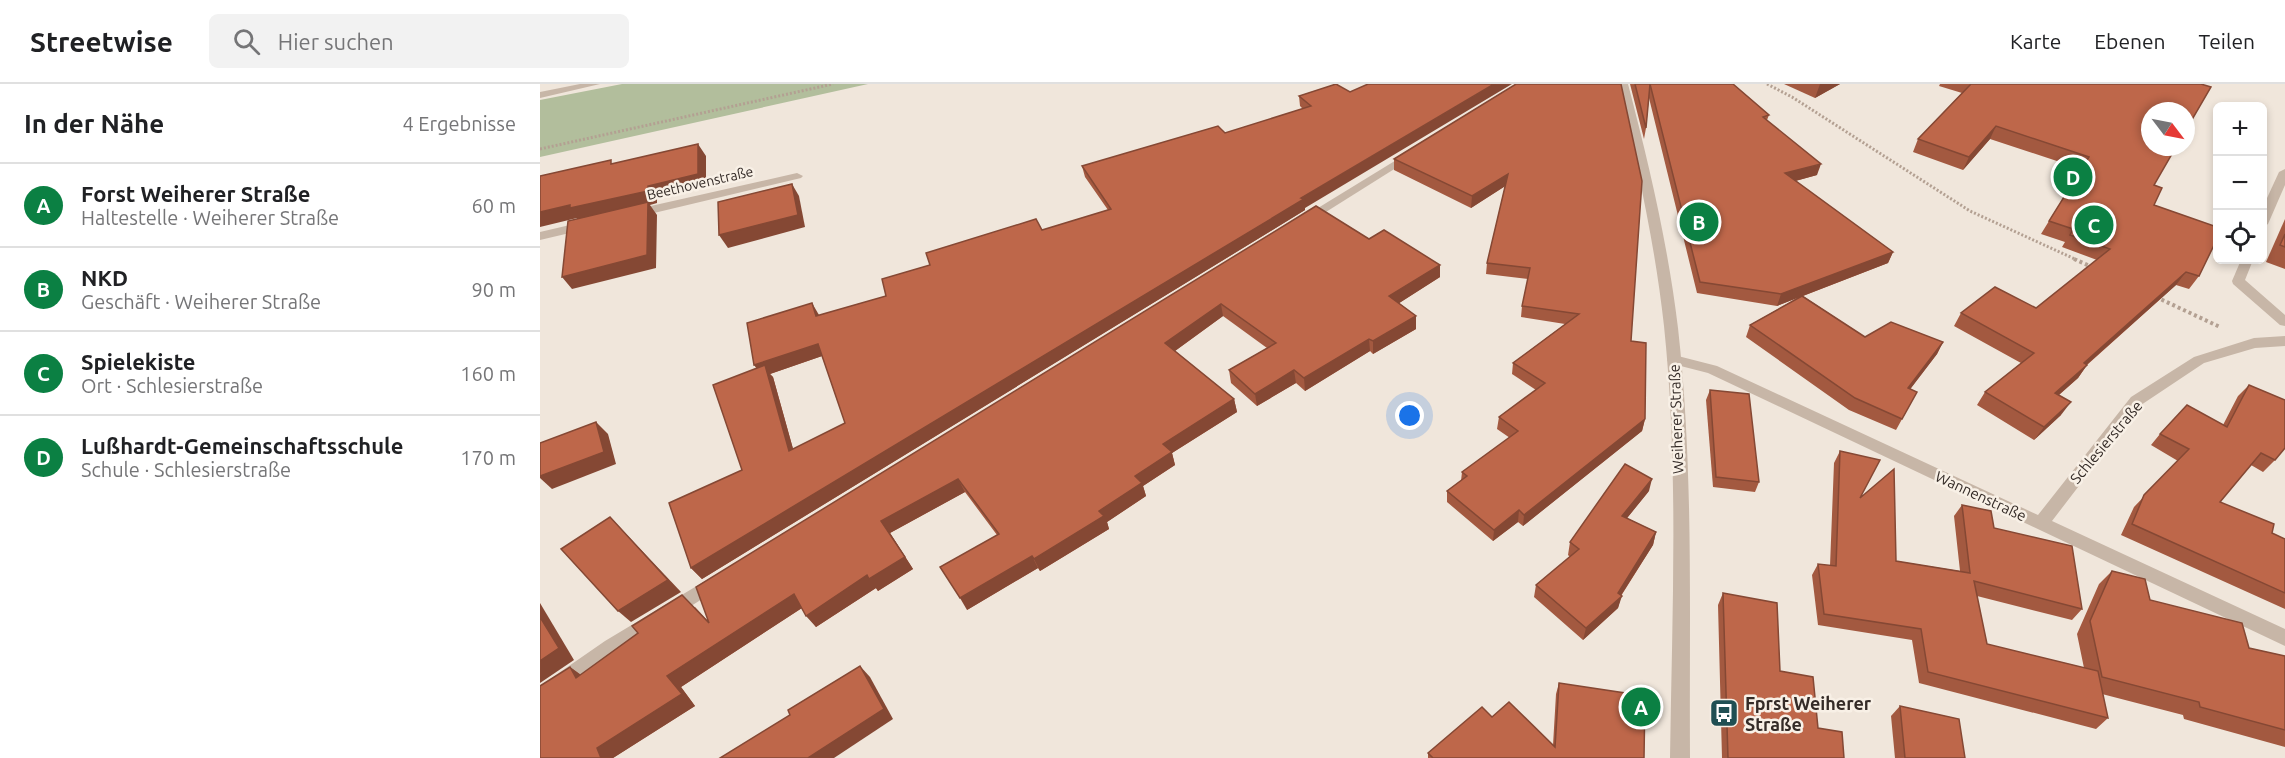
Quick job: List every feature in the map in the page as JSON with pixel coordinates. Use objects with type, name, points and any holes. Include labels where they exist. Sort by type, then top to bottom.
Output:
[{"type":"street","points":[[540,95],[595,84]]},
{"type":"street","name":"Weiherer Straße","points":[[1623,84],[1654,221],[1674,360],[1678,440],[1680,758]]},
{"type":"street","points":[[1294,226],[1421,148]]},
{"type":"street","points":[[2267,213],[2285,172]]},
{"type":"street","name":"Beethovenstraße","points":[[622,217],[797,176]]},
{"type":"street","points":[[540,236],[598,223]]},
{"type":"street","points":[[2245,264],[2238,281],[2285,322]]},
{"type":"street","name":"Schlesierstraße","points":[[2040,524],[2136,401],[2199,360],[2254,343],[2285,341]]},
{"type":"street","name":"Wannenstraße","points":[[1674,360],[1712,369],[2285,638]]},
{"type":"street","points":[[540,697],[610,647],[732,572]]},
{"type":"path","points":[[540,149],[833,84]]},
{"type":"path","points":[[1767,84],[1792,97],[1970,211],[2098,270]]},
{"type":"path","points":[[2151,295],[2254,343]]},
{"type":"green space","points":[[622,84],[868,84],[540,157],[540,100]]},
{"type":"building","points":[[1336,84],[1350,92],[1368,84],[1494,84],[1301,198],[1304,199],[691,568],[669,503],[742,470],[713,385],[765,365],[789,451],[845,423],[818,344],[754,365],[747,323],[812,303],[816,316],[886,296],[882,279],[930,265],[926,253],[1036,219],[1042,230],[1111,209],[1082,166],[1218,126],[1225,133],[1311,106],[1299,96]]},
{"type":"building","points":[[1516,84],[1621,84],[1642,181],[1631,341],[1646,343],[1645,419],[1524,515],[1519,510],[1494,530],[1447,491],[1467,476],[1462,472],[1518,431],[1499,417],[1545,383],[1513,363],[1579,314],[1522,306],[1530,268],[1487,263],[1508,174],[1472,196],[1394,159]]},
{"type":"building","points":[[1635,84],[1650,84],[1646,128]]},
{"type":"building","points":[[1650,84],[1733,84],[1769,115],[1763,117],[1821,164],[1785,173],[1893,252],[1781,294],[1700,282]]},
{"type":"building","points":[[1971,84],[2201,84],[2211,87],[2195,115],[2195,102],[2141,102],[2141,156],[2171,156],[2154,185],[2162,188],[2154,205],[2213,226],[2213,247],[2199,276],[2186,272],[2084,363],[2087,365],[2055,393],[2071,402],[2044,427],[1985,392],[2034,353],[1961,313],[1995,287],[2036,308],[2110,249],[2070,235],[2073,229],[2049,221],[2089,157],[1996,126],[1969,157],[1918,139]]},
{"type":"building","points":[[698,144],[698,174],[648,186],[648,191],[540,212],[540,176],[611,160],[611,164]]},
{"type":"building","points":[[792,184],[798,215],[719,235],[718,202]]},
{"type":"building","points":[[648,202],[647,255],[562,277],[568,221]]},
{"type":"building","points":[[1316,206],[1369,239],[1384,230],[1440,265],[1389,296],[1416,316],[1373,341],[1369,339],[1304,378],[1294,370],[1255,394],[1229,370],[1276,343],[1221,304],[1165,343],[1234,399],[1163,444],[1172,452],[1135,476],[1142,483],[1099,511],[1104,516],[1034,559],[1032,556],[960,598],[940,567],[999,534],[958,479],[881,521],[905,557],[869,579],[867,575],[806,616],[794,594],[667,676],[682,694],[597,748],[601,758],[540,758],[540,686],[570,667],[576,678],[638,633],[632,626],[682,595],[709,623],[696,587]]},
{"type":"building","points":[[2285,234],[2285,247],[2280,245]]},
{"type":"building","points":[[1802,296],[1865,337],[1891,322],[1943,342],[1908,388],[1917,392],[1902,419],[1855,398],[1750,325]]},
{"type":"building","points":[[2249,385],[2285,400],[2285,448],[2275,460],[2261,453],[2220,502],[2274,524],[2272,533],[2285,539],[2285,593],[2132,524],[2144,495],[2189,449],[2160,434],[2187,405],[2227,427]]},
{"type":"building","points":[[1710,390],[1749,394],[1759,482],[1716,477]]},
{"type":"building","points":[[596,422],[604,452],[540,476],[540,443]]},
{"type":"building","points":[[1840,451],[1880,460],[1860,498],[1894,469],[1896,561],[1970,573],[1962,505],[1991,511],[1994,528],[2072,546],[2082,609],[1974,581],[1987,644],[2098,671],[2108,718],[1928,672],[1921,629],[1824,614],[1818,564],[1836,566]]},
{"type":"building","points":[[1625,464],[1652,479],[1622,516],[1656,532],[1618,593],[1622,596],[1586,628],[1536,585],[1579,549],[1570,542]]},
{"type":"building","points":[[610,517],[668,580],[618,611],[561,549]]},
{"type":"building","points":[[2112,571],[2145,579],[2150,600],[2242,623],[2249,648],[2285,656],[2285,730],[2200,707],[2199,702],[2102,677],[2090,621]]},
{"type":"building","points":[[1723,593],[1777,603],[1780,671],[1813,677],[1818,728],[1842,732],[1844,758],[1728,758]]},
{"type":"building","points":[[540,617],[559,648],[540,661]]},
{"type":"building","points":[[860,666],[884,709],[808,758],[720,758],[790,715],[788,710]]},
{"type":"building","points":[[1559,683],[1645,696],[1644,758],[1433,758],[1428,753],[1482,707],[1492,717],[1509,702],[1555,747]]},
{"type":"building","points":[[1900,706],[1959,719],[1965,758],[1905,758]]},
{"type":"place","name":"Lußhardt-Gemeinschaftsschule","points":[[2073,177]]},
{"type":"place","name":"NKD","points":[[1699,222]]},
{"type":"place","name":"Spielekiste","points":[[2094,225]]},
{"type":"place","name":"Forst Weiherer Straße","points":[[1641,707]]},
{"type":"place","name":"Fprst Weiherer Straße","points":[[1724,713]]}]
